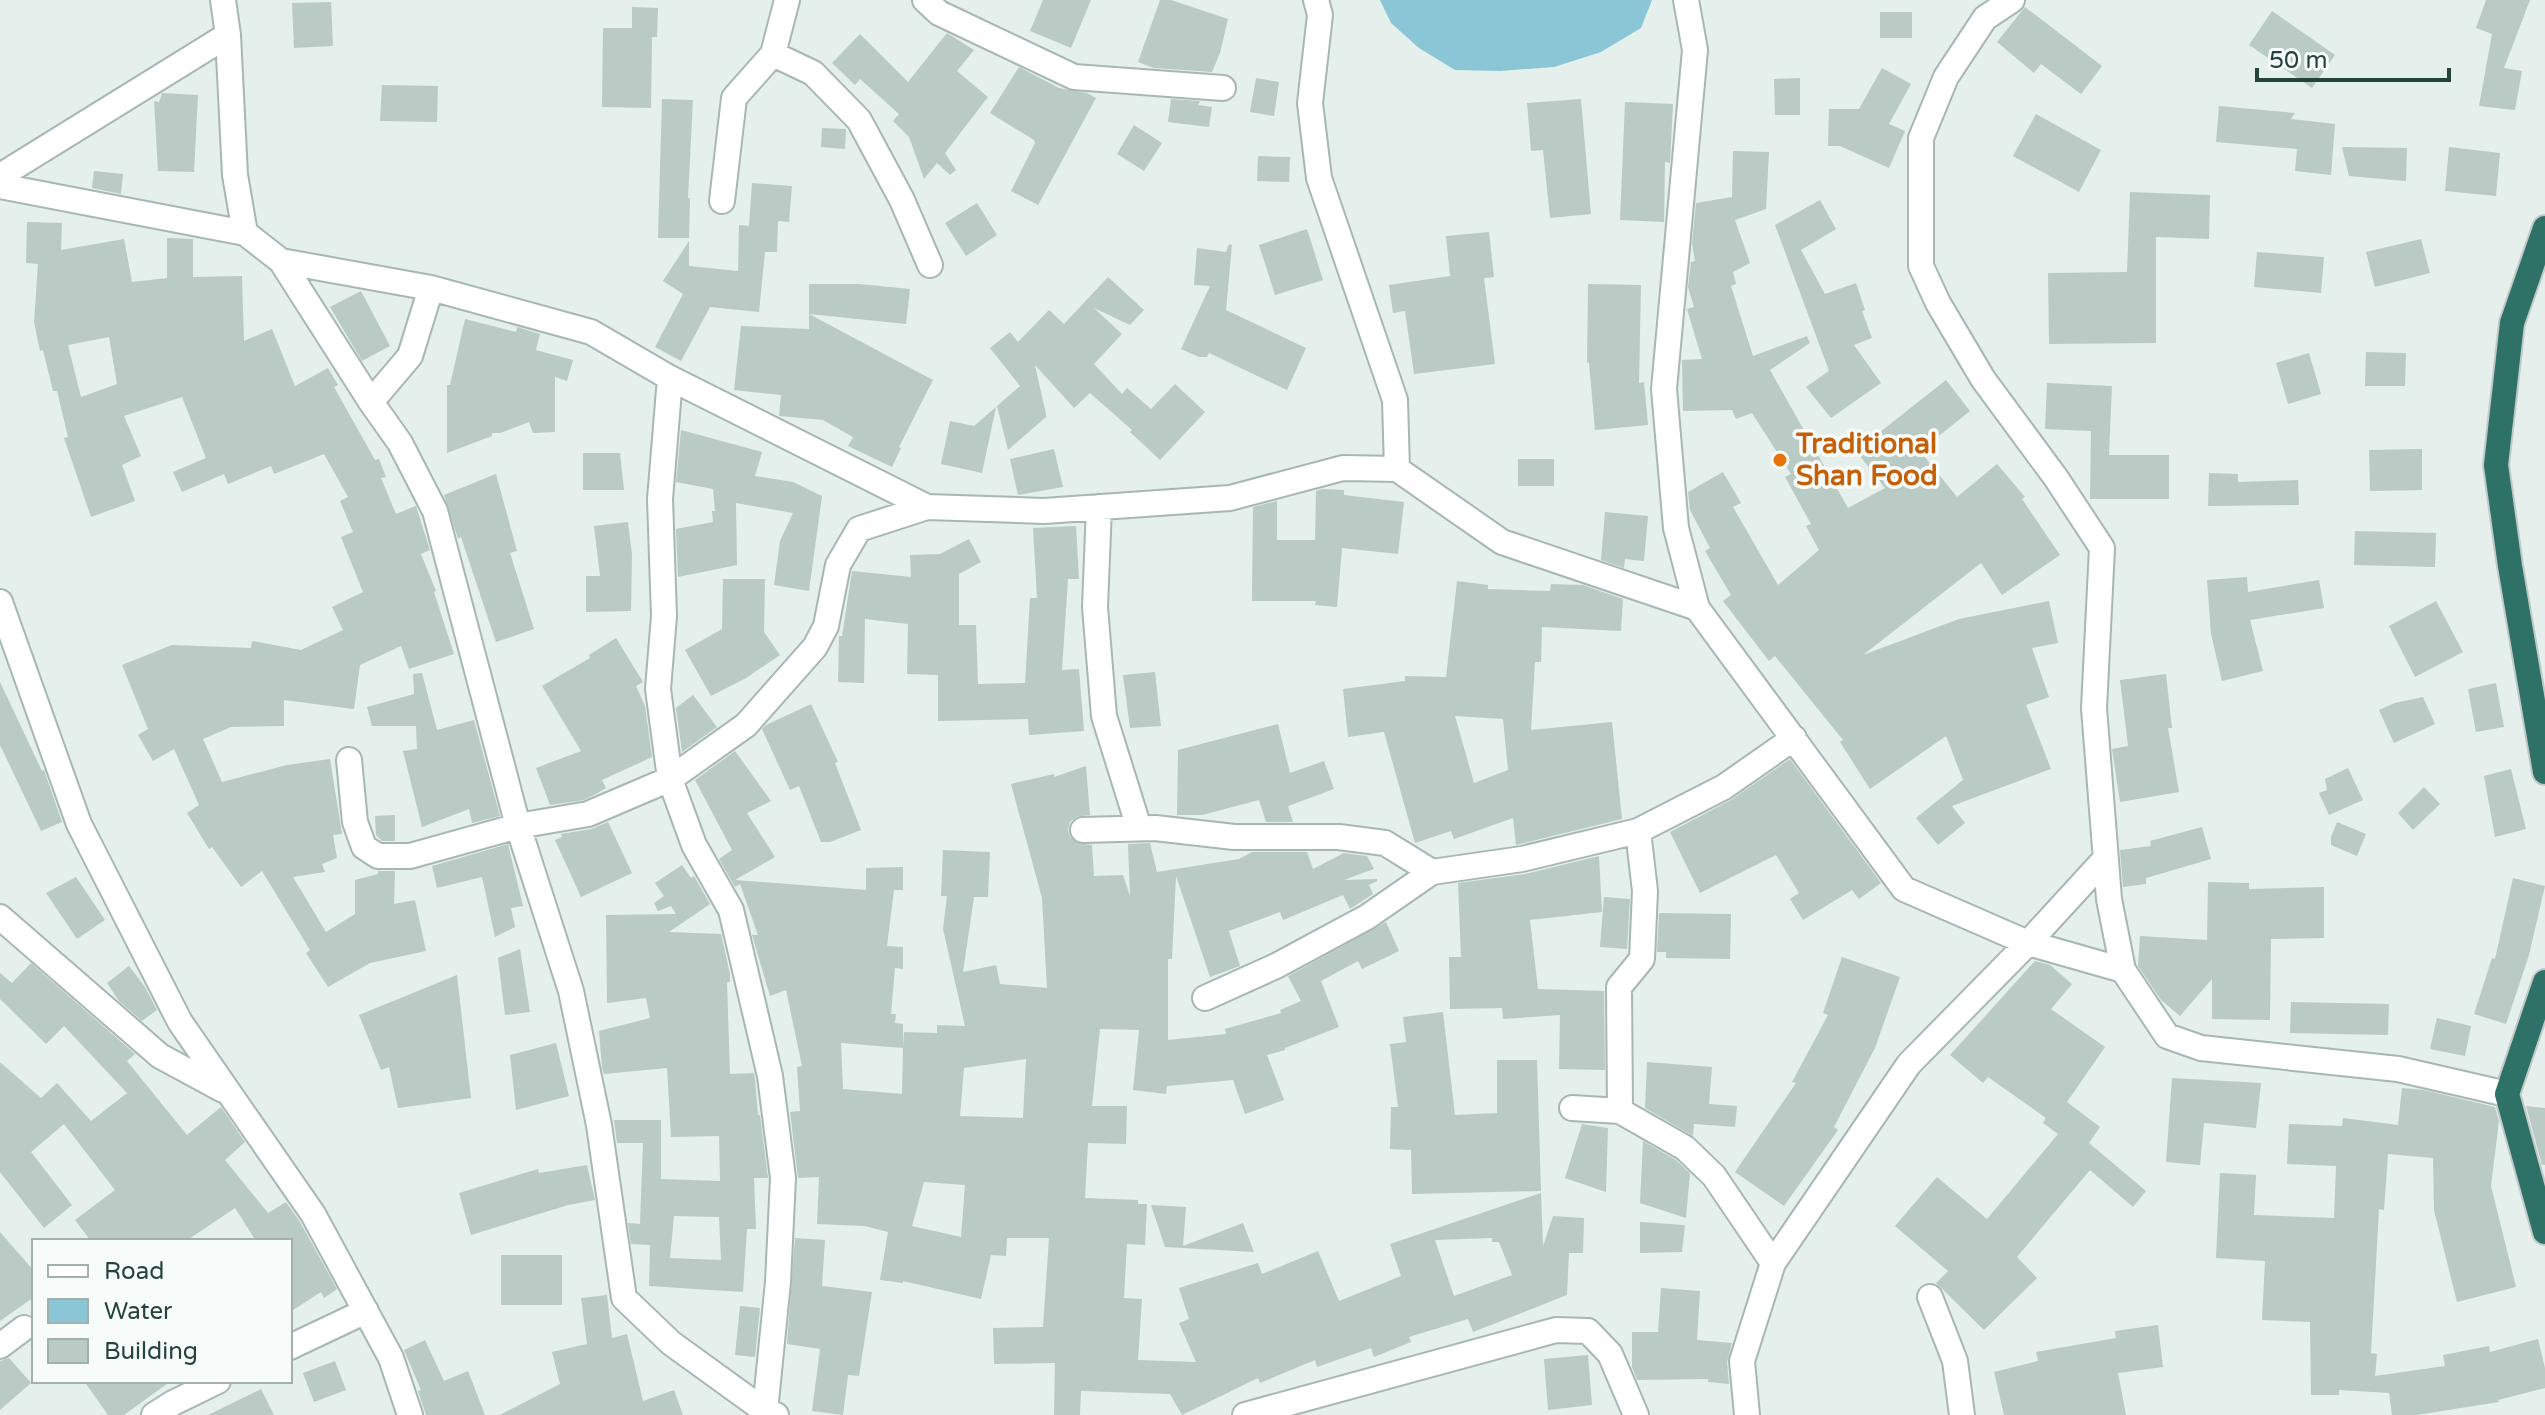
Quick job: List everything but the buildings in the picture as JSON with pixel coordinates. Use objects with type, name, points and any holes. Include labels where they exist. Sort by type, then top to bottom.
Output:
[{"type":"highway","points":[[2545,228],[2512,323],[2496,465],[2545,772]]},
{"type":"highway","points":[[2545,982],[2507,1094],[2545,1232]]},
{"type":"street","points":[[223,0],[228,35],[235,175],[245,233]]},
{"type":"street","points":[[722,201],[734,98],[773,54],[787,0]]},
{"type":"street","points":[[925,0],[939,13],[1074,77],[1223,88]]},
{"type":"street","points":[[1316,0],[1320,15],[1310,103],[1319,178],[1395,400],[1397,469]]},
{"type":"street","points":[[1686,0],[1695,50],[1664,389],[1676,528],[1697,608],[1904,889],[2028,943],[2123,970]]},
{"type":"street","points":[[2012,0],[1986,9],[1946,77],[1921,138],[1921,266],[1938,303],[1983,379],[2056,478],[2102,548],[2094,708],[2109,899],[2123,970],[2167,1036],[2201,1048],[2398,1069],[2507,1094]]},
{"type":"street","points":[[0,176],[228,35]]},
{"type":"street","points":[[773,54],[813,73],[859,120],[902,200],[930,265]]},
{"type":"street","points":[[0,186],[245,233],[281,261],[400,443],[435,511],[518,826],[571,991],[599,1125],[624,1298],[671,1343],[770,1413]]},
{"type":"street","points":[[281,261],[431,288],[591,332],[670,378],[927,507]]},
{"type":"street","points":[[371,402],[410,356],[431,288]]},
{"type":"street","points":[[670,378],[660,499],[664,616],[658,689],[670,779],[694,845],[731,910],[770,1076],[783,1178],[770,1413]]},
{"type":"street","points":[[349,760],[355,822],[364,847],[378,856],[410,856],[518,826],[588,814],[670,779],[746,725],[815,647],[826,626],[838,565],[859,529],[927,507],[1044,511],[1230,498],[1343,468],[1397,469],[1502,542],[1697,608]]},
{"type":"street","points":[[1099,507],[1095,607],[1104,716],[1139,828]]},
{"type":"street","points":[[0,602],[79,824],[180,1022],[313,1214],[391,1358],[410,1415]]},
{"type":"street","points":[[1205,998],[1276,966],[1367,917],[1432,872],[1522,859],[1638,831],[1724,787],[1794,738]]},
{"type":"street","points":[[1083,830],[1139,828],[1234,837],[1339,837],[1385,843],[1432,872]]},
{"type":"street","points":[[1620,1111],[1619,987],[1642,959],[1645,891],[1638,831]]},
{"type":"street","points":[[1747,1415],[1742,1361],[1773,1263],[1909,1064],[2105,859]]},
{"type":"street","points":[[0,917],[160,1056],[229,1093]]},
{"type":"street","points":[[1572,1108],[1620,1111],[1685,1148],[1714,1176],[1773,1263]]},
{"type":"street","points":[[1930,1297],[1955,1361],[1962,1415]]},
{"type":"street","points":[[292,1346],[366,1311]]},
{"type":"street","points":[[0,1346],[24,1328]]},
{"type":"street","points":[[1245,1415],[1556,1330],[1588,1331],[1610,1354],[1636,1415]]},
{"type":"street","points":[[154,1415],[214,1383]]},
{"type":"water","points":[[1380,0],[1652,0],[1641,28],[1601,52],[1554,67],[1500,71],[1455,70],[1419,48],[1391,23]]},
{"type":"place","name":"Traditional Shan Food","points":[[1780,460]]}]
